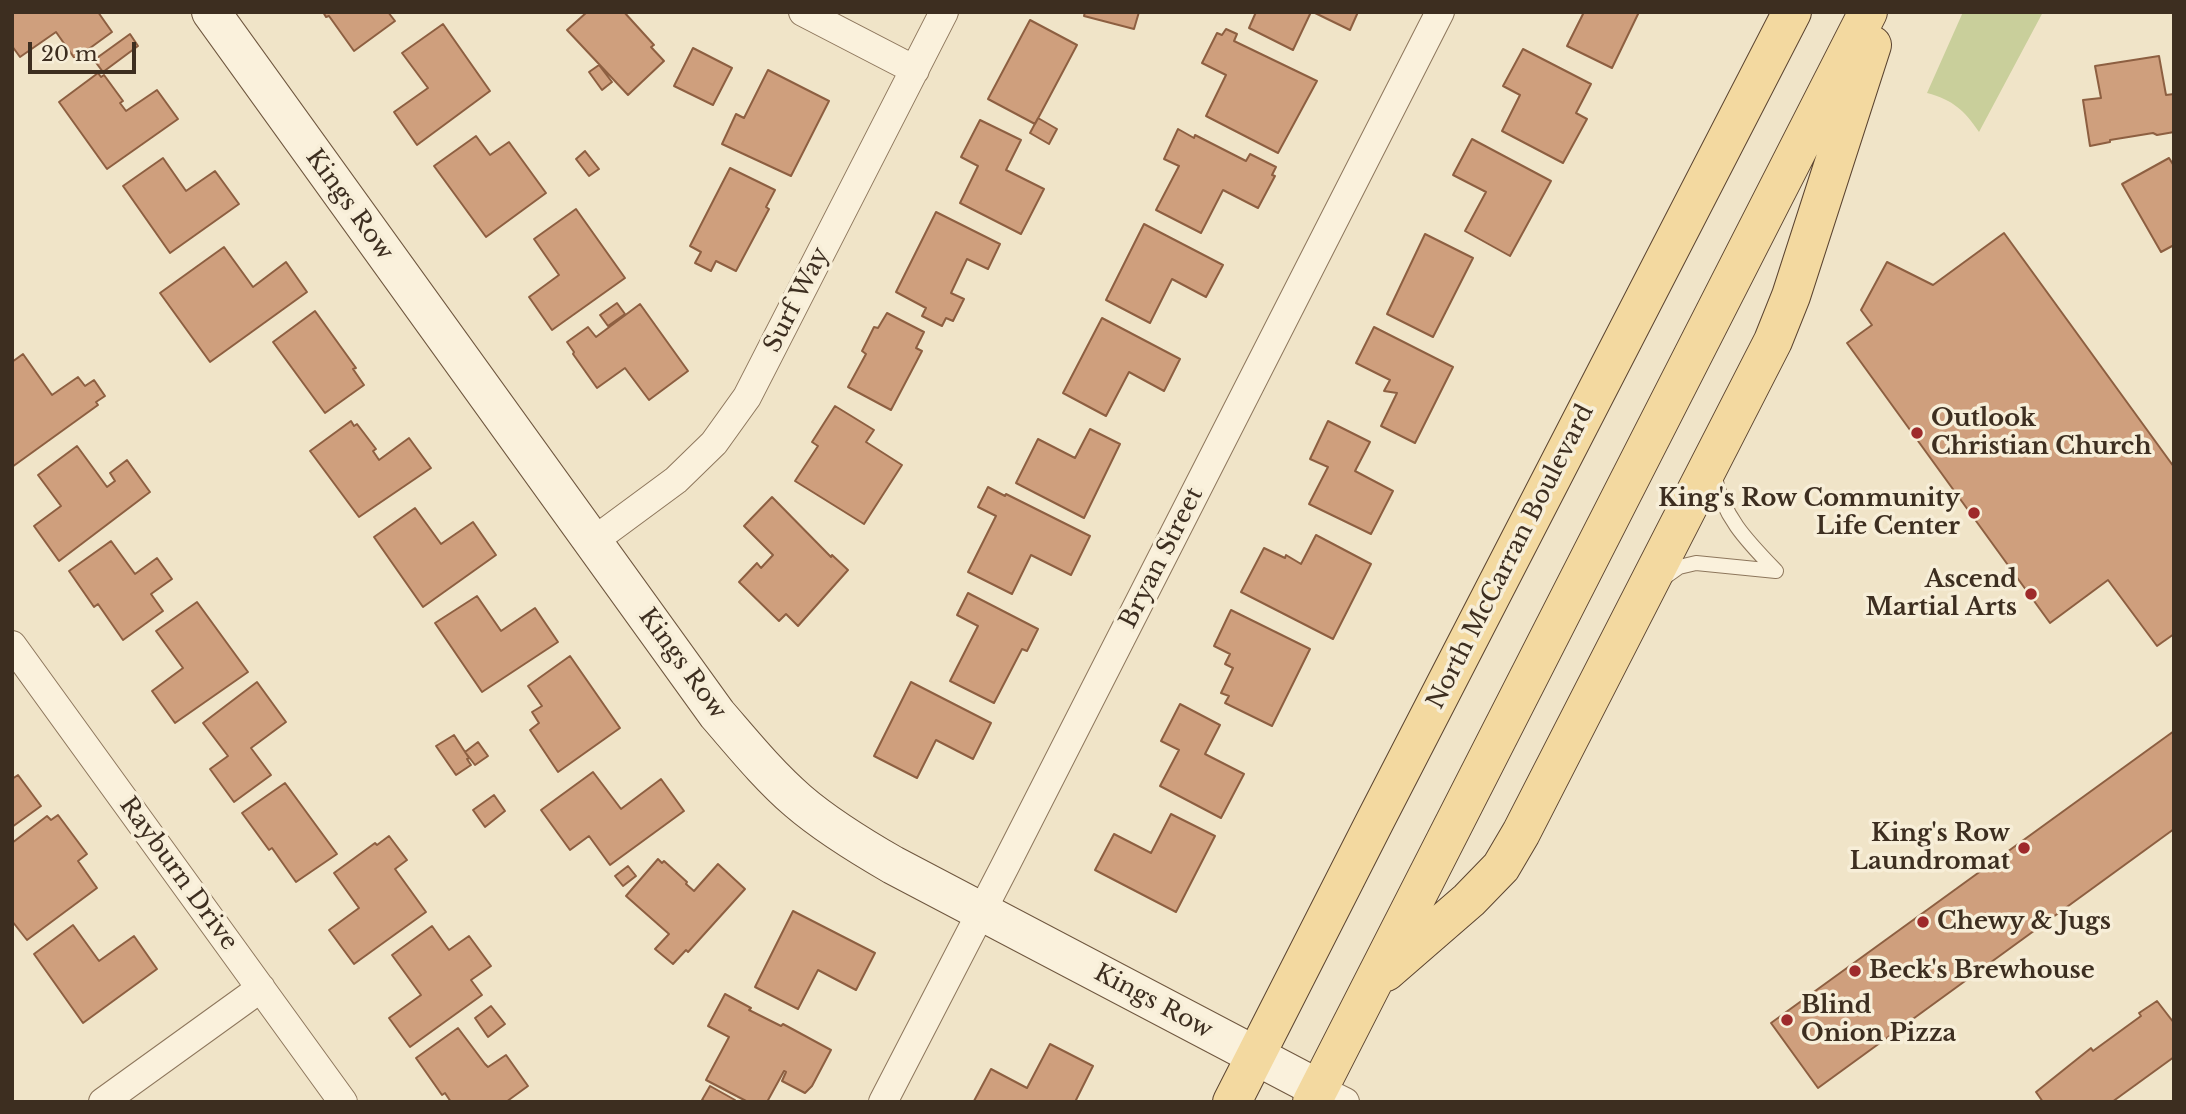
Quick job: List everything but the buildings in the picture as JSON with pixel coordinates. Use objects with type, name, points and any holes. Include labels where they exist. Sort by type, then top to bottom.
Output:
[{"type":"main road","name":"Kings Row","points":[[211,12],[717,714],[755,758],[798,801],[843,835],[893,865],[1256,1057],[1325,1097]]},
{"type":"main road","name":"North McCarran Boulevard","points":[[1232,1102],[1792,12]]},
{"type":"main road","points":[[1325,1097],[1372,985],[1868,12]]},
{"type":"main road","points":[[1372,985],[1469,901],[1501,867],[1521,833],[1773,341],[1791,296],[1883,12]]},
{"type":"street","points":[[803,12],[915,70]]},
{"type":"street","name":"Surf Way","points":[[592,542],[676,480],[714,443],[747,397],[944,12]]},
{"type":"street","name":"Bryan Street","points":[[883,1102],[1440,12]]},
{"type":"street","name":"Rayburn Drive","points":[[12,645],[343,1102]]},
{"type":"street","points":[[103,1102],[261,988]]},
{"type":"lane","points":[[1644,593],[1679,567],[1696,563],[1776,571],[1729,517],[1716,485],[1712,461]]},
{"type":"green space","points":[[1963,12],[2043,12],[1979,132],[1957,107],[1927,93]]},
{"type":"place","name":"Outlook Christian Church","points":[[1917,433]]},
{"type":"place","name":"King's Row Community Life Center","points":[[1974,513]]},
{"type":"place","name":"Ascend Martial Arts","points":[[2031,594]]},
{"type":"place","name":"King's Row Laundromat","points":[[2024,848]]},
{"type":"place","name":"Chewy & Jugs","points":[[1923,922]]},
{"type":"place","name":"Beck's Brewhouse","points":[[1855,971]]},
{"type":"place","name":"Blind Onion Pizza","points":[[1787,1020]]}]
